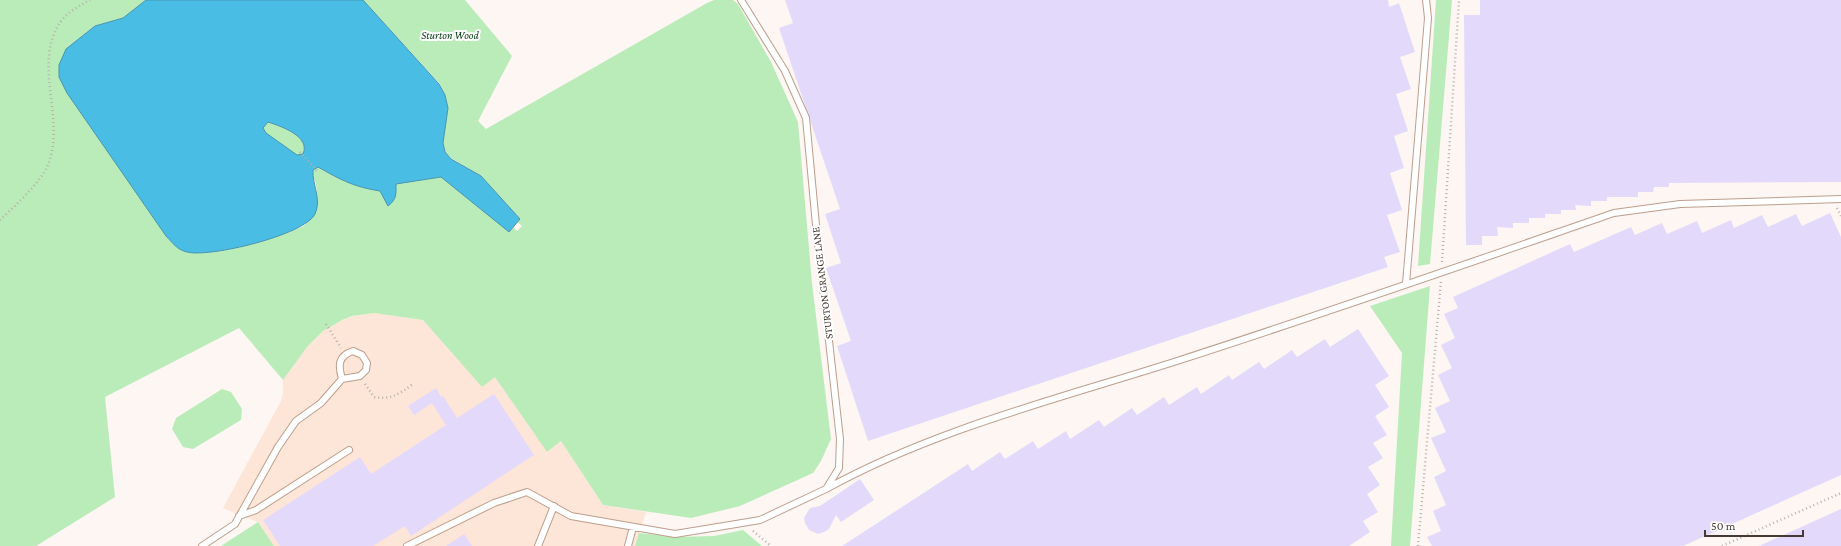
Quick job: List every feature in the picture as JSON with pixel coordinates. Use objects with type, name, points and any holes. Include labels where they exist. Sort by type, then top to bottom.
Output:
[{"type":"lane","name":"STURTON GRANGE LANE","points":[[741,0],[785,70],[806,118],[816,225],[840,440],[839,468],[826,489]]},
{"type":"lane","points":[[1406,284],[1428,18],[1426,0]]},
{"type":"lane","points":[[407,546],[494,503],[526,492],[570,516],[675,534],[760,520],[826,489],[855,473],[957,430],[1185,358],[1614,213],[1680,204],[1841,200]]},
{"type":"lane","points":[[202,546],[235,524],[278,447],[296,421],[321,403],[342,379],[360,376],[366,370],[367,363],[362,355],[353,351],[345,354],[340,360],[339,369],[342,379]]},
{"type":"lane","points":[[240,516],[256,510],[349,450]]},
{"type":"lane","points":[[538,546],[554,506]]},
{"type":"lane","points":[[628,546],[633,527]]},
{"type":"path","points":[[0,220],[27,194],[47,165],[54,133],[48,60],[51,42],[59,23],[71,11],[90,0]]},
{"type":"path","points":[[300,152],[318,172]]},
{"type":"path","points":[[326,324],[345,354]]},
{"type":"path","points":[[360,376],[374,397],[386,399],[401,393],[413,384]]},
{"type":"path","points":[[1722,546],[1841,493]]},
{"type":"path","points":[[743,523],[766,544],[771,546]]},
{"type":"shaded area","points":[[374,313],[423,320],[482,386],[495,376],[547,452],[561,441],[603,505],[646,512],[635,546],[274,546],[258,522],[223,508],[281,401],[283,394],[283,380],[307,347],[323,331],[332,325],[352,316]]},
{"type":"green space","name":"Sturton Wood","points":[[0,0],[146,0],[123,18],[95,26],[66,49],[67,93],[166,236],[181,250],[199,253],[213,252],[245,245],[302,227],[311,219],[317,203],[317,191],[313,169],[318,167],[333,176],[348,182],[381,191],[388,205],[395,184],[441,177],[509,232],[513,227],[517,231],[522,226],[517,222],[520,219],[481,176],[451,158],[445,152],[443,143],[448,108],[445,95],[440,84],[363,0],[465,0],[512,56],[478,121],[486,129],[707,3],[714,0],[733,0],[738,4],[771,62],[798,122],[812,283],[831,439],[821,461],[813,473],[740,506],[691,518],[603,505],[561,441],[547,452],[495,377],[482,387],[423,320],[374,313],[352,316],[323,331],[307,347],[283,380],[239,328],[105,397],[115,497],[36,546],[0,546]]},
{"type":"green space","points":[[1436,0],[1452,0],[1430,264],[1418,266]]},
{"type":"green space","points":[[268,122],[280,126],[299,137],[303,142],[303,154],[297,155],[266,133],[263,128]]},
{"type":"green space","points":[[1430,286],[1410,546],[1391,546],[1402,353],[1370,306]]},
{"type":"green space","points":[[222,389],[231,392],[242,409],[241,420],[193,449],[183,447],[172,429],[176,418]]},
{"type":"green space","points":[[258,522],[274,546],[221,546]]},
{"type":"green space","points":[[743,530],[762,546],[635,546],[639,533],[677,537],[714,536]]},
{"type":"water","points":[[146,0],[363,0],[439,84],[445,95],[448,108],[443,143],[445,152],[451,159],[481,176],[520,219],[509,232],[441,177],[396,184],[396,194],[388,206],[380,191],[348,182],[318,167],[313,170],[313,176],[318,203],[315,214],[308,222],[294,230],[276,237],[235,248],[215,252],[198,253],[180,250],[166,236],[67,93],[59,77],[59,65],[66,49],[95,26],[123,18]],"holes":[[[268,122],[286,129],[299,137],[303,142],[303,154],[297,155],[266,133],[263,128]]]},
{"type":"building","points":[[785,0],[1388,0],[1389,7],[1399,3],[1415,52],[1400,57],[1411,89],[1396,94],[1408,131],[1394,136],[1404,168],[1390,173],[1402,210],[1387,215],[1400,252],[1384,257],[1388,267],[868,441],[837,346],[851,341],[826,268],[841,263],[825,214],[840,209],[779,28],[793,23]]},
{"type":"building","points":[[1480,0],[1841,0],[1841,182],[1669,183],[1669,187],[1654,187],[1653,192],[1638,192],[1638,197],[1607,197],[1607,201],[1591,201],[1591,206],[1575,205],[1576,210],[1561,210],[1561,214],[1545,214],[1545,218],[1529,218],[1529,223],[1513,223],[1513,228],[1497,227],[1498,236],[1482,236],[1482,245],[1466,245],[1464,15],[1480,15]]},
{"type":"building","points":[[1830,213],[1841,237],[1841,475],[1683,546],[1432,546],[1427,537],[1441,531],[1433,511],[1446,505],[1434,477],[1446,471],[1431,438],[1446,432],[1435,408],[1450,401],[1438,375],[1452,368],[1441,345],[1455,338],[1444,314],[1458,308],[1453,297],[1570,244],[1574,252],[1631,227],[1635,235],[1662,223],[1667,234],[1697,221],[1702,233],[1731,220],[1734,228],[1762,215],[1768,227],[1796,214],[1802,226]]},
{"type":"building","points":[[1358,329],[1389,376],[1375,385],[1389,407],[1375,416],[1387,435],[1373,443],[1383,458],[1368,467],[1380,485],[1367,494],[1378,512],[1363,521],[1370,532],[1349,546],[842,546],[968,464],[972,471],[1000,452],[1005,459],[1033,441],[1038,449],[1066,431],[1070,439],[1099,420],[1104,427],[1132,408],[1137,415],[1164,397],[1169,405],[1197,387],[1201,394],[1229,375],[1232,380],[1259,362],[1264,369],[1292,350],[1297,357],[1325,339],[1330,347]]},
{"type":"building","points":[[436,388],[457,418],[494,394],[534,455],[411,536],[405,526],[373,546],[280,546],[263,520],[360,457],[371,474],[446,425],[432,403],[414,415],[408,406]]},
{"type":"building","points":[[860,479],[874,500],[841,522],[836,515],[829,529],[824,532],[818,534],[809,530],[804,518],[810,508],[820,506]]},
{"type":"building","points":[[1841,509],[1841,546],[1759,546]]},
{"type":"building","points":[[464,534],[472,546],[446,546]]}]
